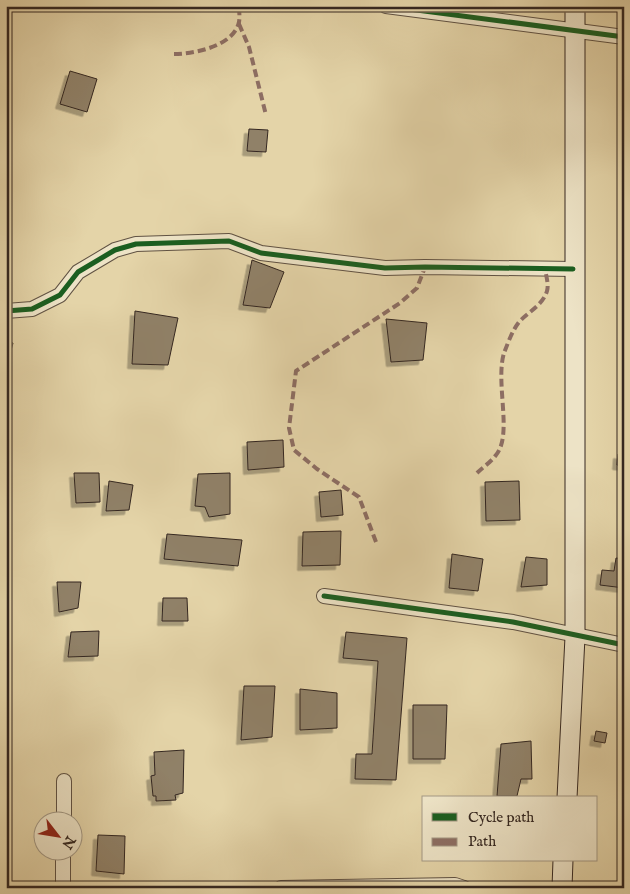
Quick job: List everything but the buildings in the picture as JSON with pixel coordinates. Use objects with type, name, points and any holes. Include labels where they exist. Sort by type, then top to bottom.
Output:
[{"type":"main road","points":[[567,796],[575,637],[573,269],[575,6]]},
{"type":"main road","points":[[562,888],[563,862]]},
{"type":"street","points":[[386,6],[624,37]]},
{"type":"street","points":[[6,311],[32,309],[60,295],[78,272],[115,250],[136,244],[229,241],[261,253],[385,268],[425,266],[573,269]]},
{"type":"street","points":[[324,596],[513,622],[575,637],[624,645]]},
{"type":"street","points":[[64,780],[64,812]]},
{"type":"street","points":[[63,862],[63,888]]},
{"type":"street","points":[[281,888],[455,885],[464,888]]},
{"type":"marked path","points":[[174,54],[202,50],[222,43],[236,30],[239,22],[239,6]]},
{"type":"marked path","points":[[239,24],[249,47],[266,115]]},
{"type":"marked path","points":[[376,542],[359,497],[317,469],[294,450],[289,428],[296,371],[400,303],[417,288],[425,267]]},
{"type":"marked path","points":[[477,473],[494,458],[501,446],[504,422],[501,379],[504,353],[512,333],[519,322],[545,296],[548,286],[545,269]]},
{"type":"cycle path","points":[[386,6],[624,37]]},
{"type":"cycle path","points":[[6,311],[32,309],[60,295],[78,272],[115,250],[136,244],[229,241],[261,253],[385,268],[573,269]]},
{"type":"cycle path","points":[[324,596],[513,622],[624,645]]},
{"type":"cycle path","points":[[281,888],[455,885],[464,888]]}]
